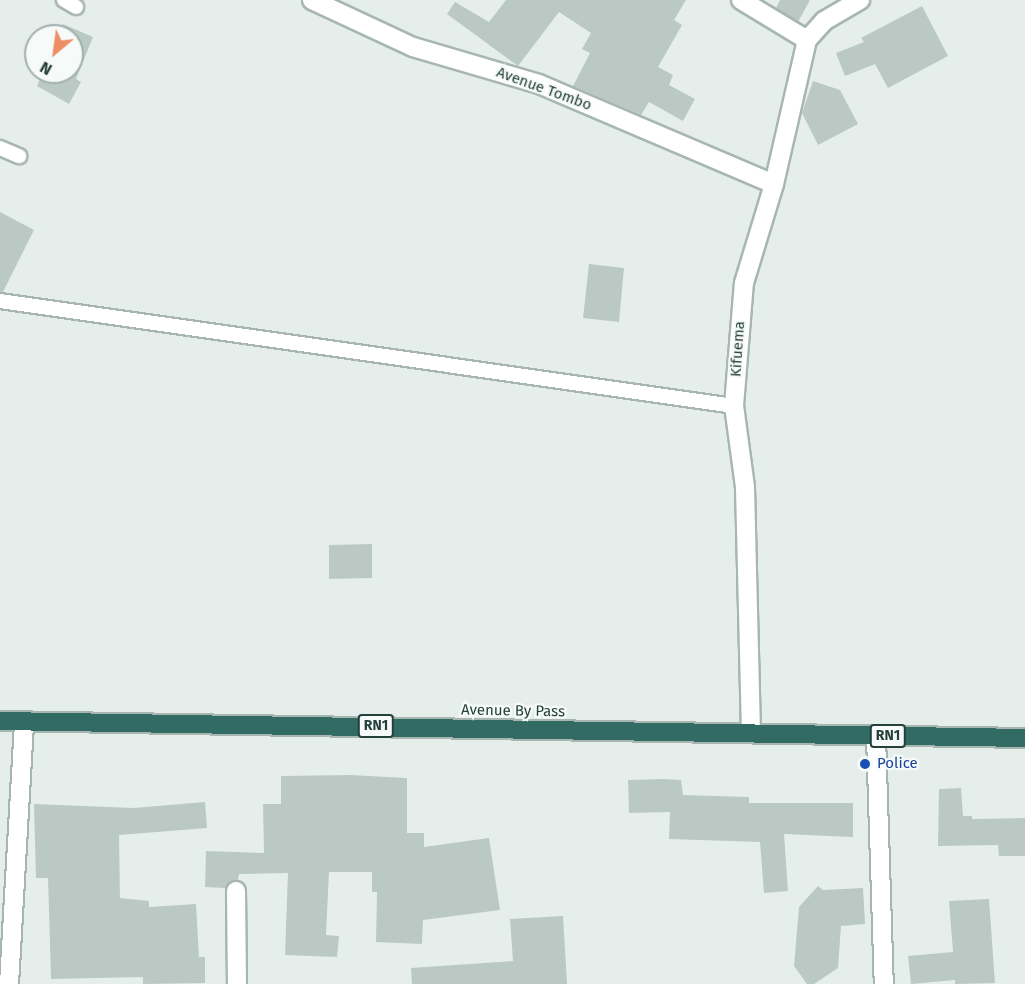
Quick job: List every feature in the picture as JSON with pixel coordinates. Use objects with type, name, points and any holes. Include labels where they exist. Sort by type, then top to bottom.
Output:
[{"type":"highway","name":"Avenue By Pass","points":[[0,721],[1025,738]]},
{"type":"street","name":"Avenue Tombo","points":[[312,0],[413,47],[539,84],[774,184]]},
{"type":"street","points":[[741,0],[807,40],[824,21],[860,0]]},
{"type":"street","name":"Kifuema","points":[[751,733],[745,487],[734,406],[744,283],[774,184],[807,40]]},
{"type":"street","points":[[9,984],[24,721]]},
{"type":"street","points":[[876,736],[884,984]]},
{"type":"street","points":[[236,891],[237,984]]},
{"type":"lane","points":[[0,148],[19,156]]},
{"type":"lane","points":[[0,301],[734,406]]},
{"type":"building","points":[[506,0],[686,0],[674,20],[682,25],[658,67],[673,75],[669,85],[695,99],[683,121],[649,102],[641,115],[573,86],[590,53],[582,49],[591,33],[559,12],[518,66],[447,14],[455,2],[489,22]]},
{"type":"building","points":[[780,0],[810,0],[798,22],[776,8]]},
{"type":"building","points":[[922,6],[948,56],[888,88],[875,64],[845,76],[836,53],[864,42],[861,38]]},
{"type":"building","points":[[84,33],[93,37],[84,59]]},
{"type":"building","points":[[813,81],[840,90],[858,124],[818,145],[802,113]]},
{"type":"building","points":[[38,84],[80,84],[69,104],[37,86]]},
{"type":"building","points":[[0,212],[34,230],[3,292],[0,292]]},
{"type":"building","points":[[589,264],[624,268],[619,322],[583,318]]},
{"type":"building","points":[[372,544],[372,578],[329,579],[329,545]]},
{"type":"building","points":[[350,775],[407,778],[407,833],[424,833],[424,847],[489,838],[500,910],[423,920],[422,944],[376,942],[377,892],[372,892],[372,872],[329,872],[326,935],[339,936],[337,957],[285,955],[288,873],[239,874],[238,880],[231,881],[225,888],[205,887],[206,851],[264,853],[263,804],[281,804],[281,776]]},
{"type":"building","points":[[628,780],[681,780],[683,795],[749,797],[749,803],[853,803],[853,837],[784,834],[788,891],[764,893],[760,842],[669,839],[670,812],[629,813]]},
{"type":"building","points":[[961,788],[963,816],[972,816],[972,819],[1025,818],[1025,856],[999,856],[998,845],[938,846],[939,789]]},
{"type":"building","points":[[205,802],[207,828],[119,835],[120,898],[149,901],[149,907],[196,904],[199,957],[205,957],[205,983],[143,984],[143,977],[51,979],[48,878],[36,878],[34,804],[134,808]]},
{"type":"building","points":[[818,886],[823,890],[863,888],[865,924],[841,926],[838,968],[814,984],[807,984],[794,966],[799,907]]},
{"type":"building","points":[[989,899],[995,983],[955,984],[955,980],[911,984],[908,956],[953,952],[949,901]]},
{"type":"building","points":[[563,916],[567,984],[412,984],[411,968],[513,961],[510,919]]},
{"type":"place","name":"Police","points":[[865,764]]}]
